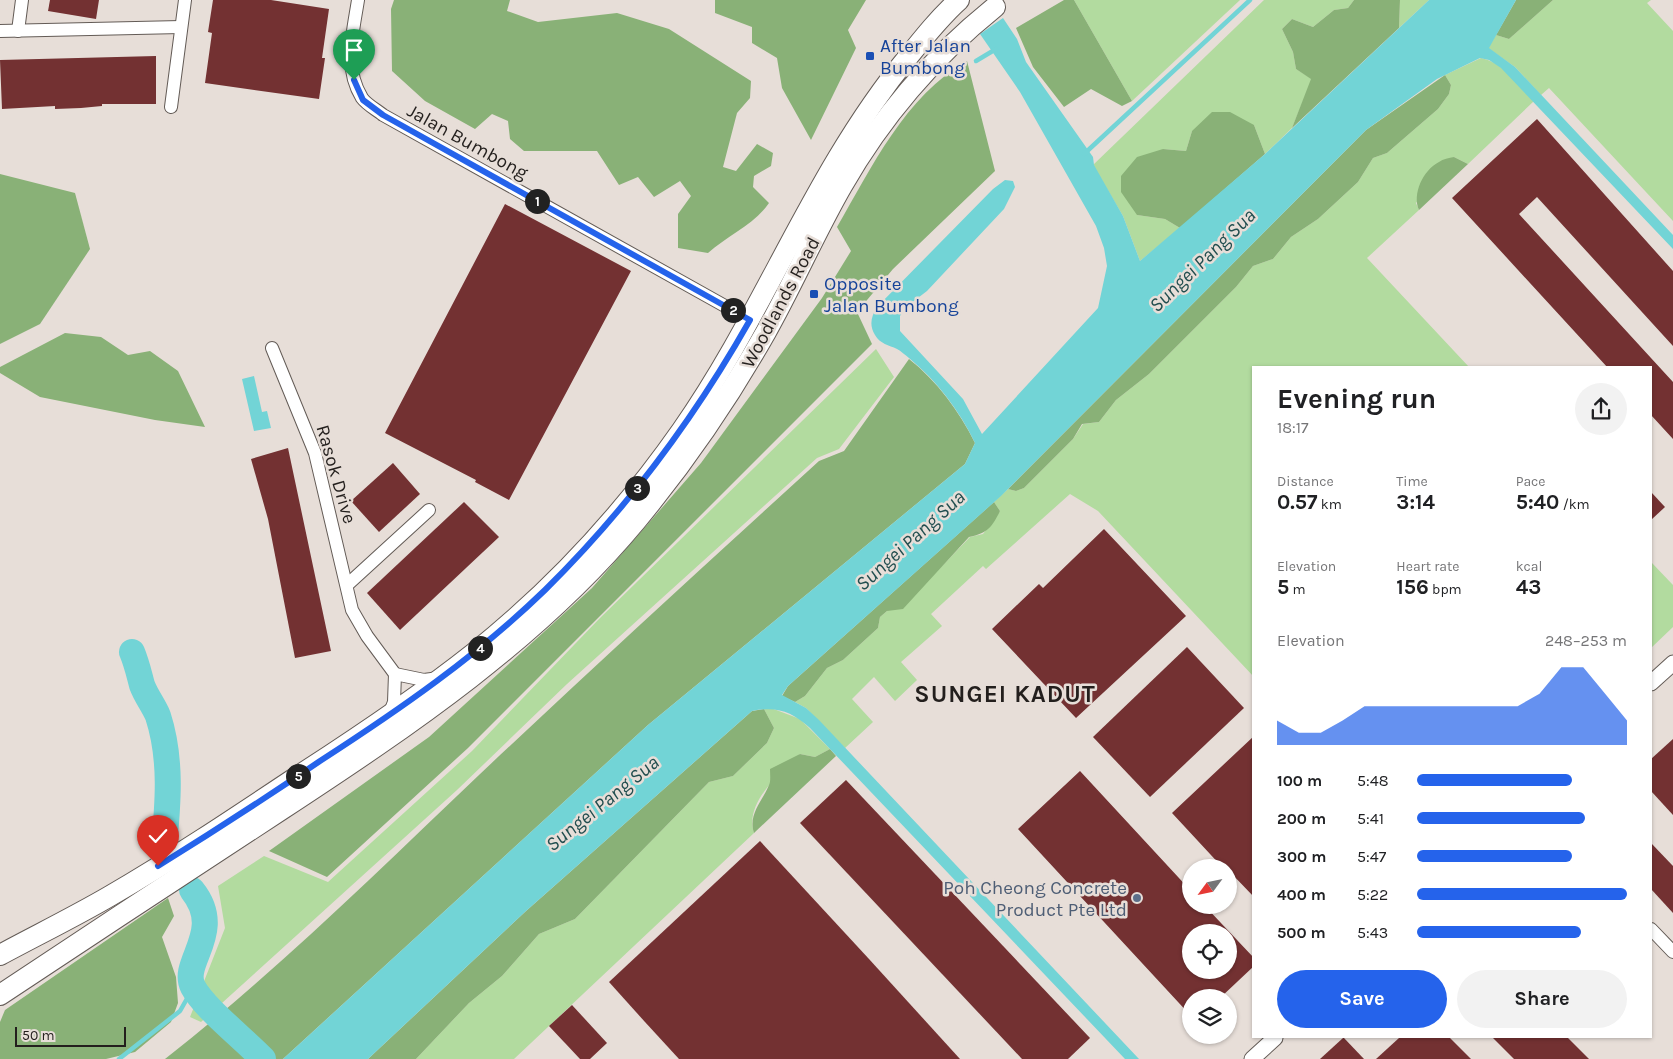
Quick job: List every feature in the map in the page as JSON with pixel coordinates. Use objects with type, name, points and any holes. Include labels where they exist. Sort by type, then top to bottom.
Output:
[{"type":"main road","name":"Woodlands Road","points":[[0,954],[111,896],[388,717],[477,651],[543,591],[617,512],[680,432],[750,320],[810,203],[848,139],[890,78],[955,3]]},
{"type":"main road","name":"Woodlands Road","points":[[0,995],[405,726],[451,693],[520,636],[590,571],[666,484],[724,402],[767,330],[843,183],[865,149],[910,87],[943,51],[995,7]]},
{"type":"street","points":[[18,31],[22,0]]},
{"type":"street","points":[[171,107],[185,0]]},
{"type":"street","name":"Jalan Bumbong","points":[[358,0],[350,56],[354,80],[363,100],[392,120],[750,320]]},
{"type":"street","points":[[0,31],[182,27]]},
{"type":"street","name":"Rasok Drive","points":[[272,348],[315,453],[356,619],[395,674]]},
{"type":"street","points":[[347,585],[429,510]]},
{"type":"street","points":[[1652,682],[1673,663]]},
{"type":"street","points":[[388,717],[394,702],[395,674],[424,680],[442,678]]},
{"type":"street","points":[[1652,930],[1673,952]]},
{"type":"street","points":[[1252,1059],[1275,1038]]},
{"type":"green space","points":[[394,0],[510,0],[507,11],[538,22],[617,13],[669,29],[751,81],[750,98],[737,113],[723,167],[736,171],[757,144],[773,153],[771,166],[754,176],[753,187],[769,203],[756,218],[708,253],[678,248],[678,214],[691,196],[680,181],[654,197],[638,177],[619,185],[597,151],[524,151],[510,139],[508,121],[492,114],[475,129],[425,101],[392,71],[391,9]]},
{"type":"green space","points":[[715,0],[866,0],[848,30],[856,48],[811,140],[782,88],[777,58],[752,43],[752,27],[715,13]]},
{"type":"green space","points":[[1064,0],[1074,0],[1132,101],[1122,106],[1091,89],[1064,107],[1033,67],[1016,28]]},
{"type":"green space","points":[[1074,0],[1240,0],[1132,101]]},
{"type":"green space","points":[[1264,0],[1354,0],[1348,8],[1334,10],[1313,27],[1292,19],[1282,29],[1293,52],[1296,69],[1312,79],[1292,128],[1265,154],[1254,125],[1192,131],[1186,151],[1163,149],[1137,215],[1165,219],[1180,228],[1140,261],[1123,216],[1093,165]]},
{"type":"green space","points":[[1354,0],[1400,0],[1399,28],[1292,128],[1311,79],[1296,69],[1293,52],[1282,29],[1292,19],[1313,27],[1334,10],[1348,8]]},
{"type":"green space","points":[[1400,0],[1429,0],[1399,28]]},
{"type":"green space","points":[[1516,0],[1553,0],[1509,39],[1496,35]]},
{"type":"green space","points":[[1553,0],[1651,0],[1647,3],[1673,31],[1673,221],[1549,88],[1541,95],[1515,67],[1488,48],[1496,35],[1509,39]]},
{"type":"green space","points":[[1481,58],[1504,70],[1534,101],[1468,164],[1454,157],[1416,203],[1419,210],[1367,258],[1468,366],[1252,366],[1252,675],[1098,511],[1070,494],[986,569],[983,566],[931,614],[942,626],[901,662],[917,680],[895,701],[874,677],[852,699],[873,722],[845,748],[806,708],[795,702],[805,696],[827,668],[843,660],[878,628],[880,617],[943,565],[970,537],[983,534],[1000,511],[994,502],[1008,489],[1016,491],[1024,488],[1073,439],[1083,424],[1099,422],[1116,400],[1149,374],[1236,287],[1253,266],[1273,259],[1291,237],[1318,219],[1358,182],[1373,158],[1387,153],[1438,109],[1449,94],[1451,85],[1445,75]]},
{"type":"green space","points":[[967,61],[995,171],[893,269],[857,312],[872,344],[468,748],[327,877],[269,851],[429,737],[592,588],[701,463],[822,298],[851,251],[837,227],[877,157],[908,113],[925,93]]},
{"type":"green space","points":[[1445,75],[1451,85],[1449,94],[1438,109],[1387,153],[1373,158],[1358,182],[1318,219],[1291,237],[1273,259],[1253,266],[1236,287],[1149,374],[1116,400],[1099,422],[1082,424],[1073,439],[1024,488],[1016,491],[1008,489],[1366,130]]},
{"type":"green space","points":[[1212,112],[1230,112],[1254,125],[1265,154],[1180,228],[1165,219],[1137,215],[1121,192],[1121,176],[1137,157],[1163,149],[1186,151],[1192,131]]},
{"type":"green space","points":[[1454,157],[1468,164],[1419,210],[1417,204],[1418,190],[1424,176],[1433,166]]},
{"type":"green space","points":[[0,174],[75,193],[90,249],[40,324],[0,344]]},
{"type":"green space","points":[[65,333],[101,337],[128,355],[150,351],[178,371],[205,427],[155,420],[40,397],[0,373],[0,367]]},
{"type":"green space","points":[[876,349],[894,377],[839,449],[817,458],[567,684],[457,790],[201,1022],[190,1017],[225,928],[218,886],[264,856],[328,882],[472,751],[600,618]]},
{"type":"green space","points":[[909,359],[938,387],[969,431],[975,443],[965,464],[648,725],[283,1059],[165,1059],[247,992],[325,921],[563,696],[819,461],[844,451]]},
{"type":"green space","points":[[994,502],[1000,511],[992,525],[981,534],[969,537],[903,609],[887,611],[880,617],[878,628],[843,660],[827,668],[805,696],[795,702],[782,696],[788,686]]},
{"type":"green space","points":[[1652,563],[1673,585],[1673,627],[1652,647]]},
{"type":"green space","points":[[771,708],[800,719],[830,749],[815,757],[800,754],[774,779],[759,799],[754,810],[752,821],[754,833],[514,1059],[416,1059],[469,1003],[502,976],[539,934],[575,919],[709,782],[733,776],[767,743],[774,728],[764,709]]},
{"type":"green space","points":[[764,709],[774,728],[767,743],[733,776],[709,782],[575,919],[539,934],[502,976],[469,1003],[416,1059],[368,1059],[526,911],[752,711]]},
{"type":"green space","points":[[830,749],[836,756],[754,833],[754,814],[770,783],[770,769],[800,754],[815,757]]},
{"type":"green space","points":[[168,898],[174,916],[162,937],[176,977],[178,1003],[171,1022],[135,1052],[106,1059],[0,1059],[0,1022],[5,1010]]},
{"type":"water","name":"Sungei Pang Sua","points":[[1429,0],[1516,0],[1489,48],[1515,67],[1673,235],[1673,249],[1501,68],[1489,60],[1480,58],[1437,79],[1366,130],[1001,496],[788,686],[782,695],[806,708],[819,720],[1139,1059],[1125,1059],[810,728],[790,714],[769,709],[752,711],[526,911],[368,1059],[283,1059],[648,725],[965,464],[975,443],[962,419],[929,376],[900,351],[877,338],[872,328],[872,321],[877,307],[993,189],[1005,180],[1013,181],[1015,187],[1004,209],[927,291],[906,307],[900,316],[900,331],[963,399],[982,434],[1098,308],[1107,266],[1104,248],[1096,226],[1020,92],[980,34],[1003,18],[1017,39],[1026,62],[1093,157],[1094,165],[1123,216],[1140,261],[1265,154]]},
{"type":"water","points":[[254,376],[262,412],[267,411],[271,428],[254,431],[242,379]]},
{"type":"building","points":[[50,0],[99,0],[96,19],[48,11]]},
{"type":"building","points":[[213,0],[271,0],[329,9],[322,58],[325,58],[319,99],[205,83],[212,33],[208,32]]},
{"type":"building","points":[[156,56],[156,104],[102,104],[102,106],[81,108],[55,109],[55,106],[2,109],[0,60]]},
{"type":"building","points":[[1537,119],[1673,271],[1673,346],[1537,197],[1519,214],[1673,382],[1673,439],[1652,416],[1652,366],[1606,366],[1452,198]]},
{"type":"building","points":[[505,204],[631,271],[509,500],[475,482],[476,480],[385,433]]},
{"type":"building","points":[[288,448],[331,651],[295,658],[268,519],[251,459]]},
{"type":"building","points":[[393,463],[420,494],[379,532],[351,501]]},
{"type":"building","points":[[1652,493],[1665,507],[1652,519]]},
{"type":"building","points":[[464,502],[499,537],[400,630],[367,593]]},
{"type":"building","points":[[1104,529],[1186,616],[1076,718],[992,629],[1039,584],[1043,588]]},
{"type":"building","points":[[1187,647],[1244,708],[1150,797],[1093,737]]},
{"type":"building","points":[[1252,738],[1252,895],[1238,880],[1238,859],[1215,859],[1172,813]]},
{"type":"building","points":[[1673,739],[1673,815],[1652,792],[1652,758]]},
{"type":"building","name":"Poh Cheong Concrete Product Pte Ltd","points":[[1080,771],[1182,881],[1182,914],[1212,914],[1222,924],[1182,924],[1182,979],[1237,979],[1237,940],[1252,956],[1252,968],[1230,989],[1182,989],[1182,1006],[1018,829]]},
{"type":"building","points":[[846,780],[1090,1038],[1068,1059],[1022,1059],[800,823]]},
{"type":"building","points":[[760,841],[960,1059],[679,1059],[645,1022],[609,982]]},
{"type":"building","points":[[1652,844],[1673,866],[1673,913],[1652,890]]},
{"type":"building","points":[[572,1005],[607,1043],[590,1059],[580,1059],[549,1026]]},
{"type":"building","points":[[1343,1038],[1364,1059],[1320,1059]]},
{"type":"building","points":[[1399,1038],[1450,1038],[1471,1059],[1376,1059]]},
{"type":"building","points":[[1493,1038],[1568,1038],[1589,1059],[1514,1059]]},
{"type":"waterway","points":[[1084,154],[1250,0]]},
{"type":"waterway","points":[[976,61],[996,49]]},
{"type":"waterway","points":[[132,652],[142,685],[158,716],[165,749],[168,798],[164,847]]},
{"type":"waterway","points":[[192,890],[201,905],[205,919],[204,933],[192,967],[193,987],[215,1014],[263,1059]]},
{"type":"waterway","points":[[119,1059],[180,1011],[193,988]]},
{"type":"place","name":"After Jalan Bumbong","points":[[870,56]]},
{"type":"place","name":"Opposite Jalan Bumbong","points":[[814,294]]},
{"type":"place","name":"Poh Cheong Concrete Product Pte Ltd","points":[[1137,898]]},
{"type":"district","name":"SUNGEI KADUT","points":[[1005,694]]},
{"type":"route","points":[[158,866],[388,717],[477,651],[543,591],[575,559],[653,468],[708,392],[750,320],[383,115],[363,100],[354,80]]}]
